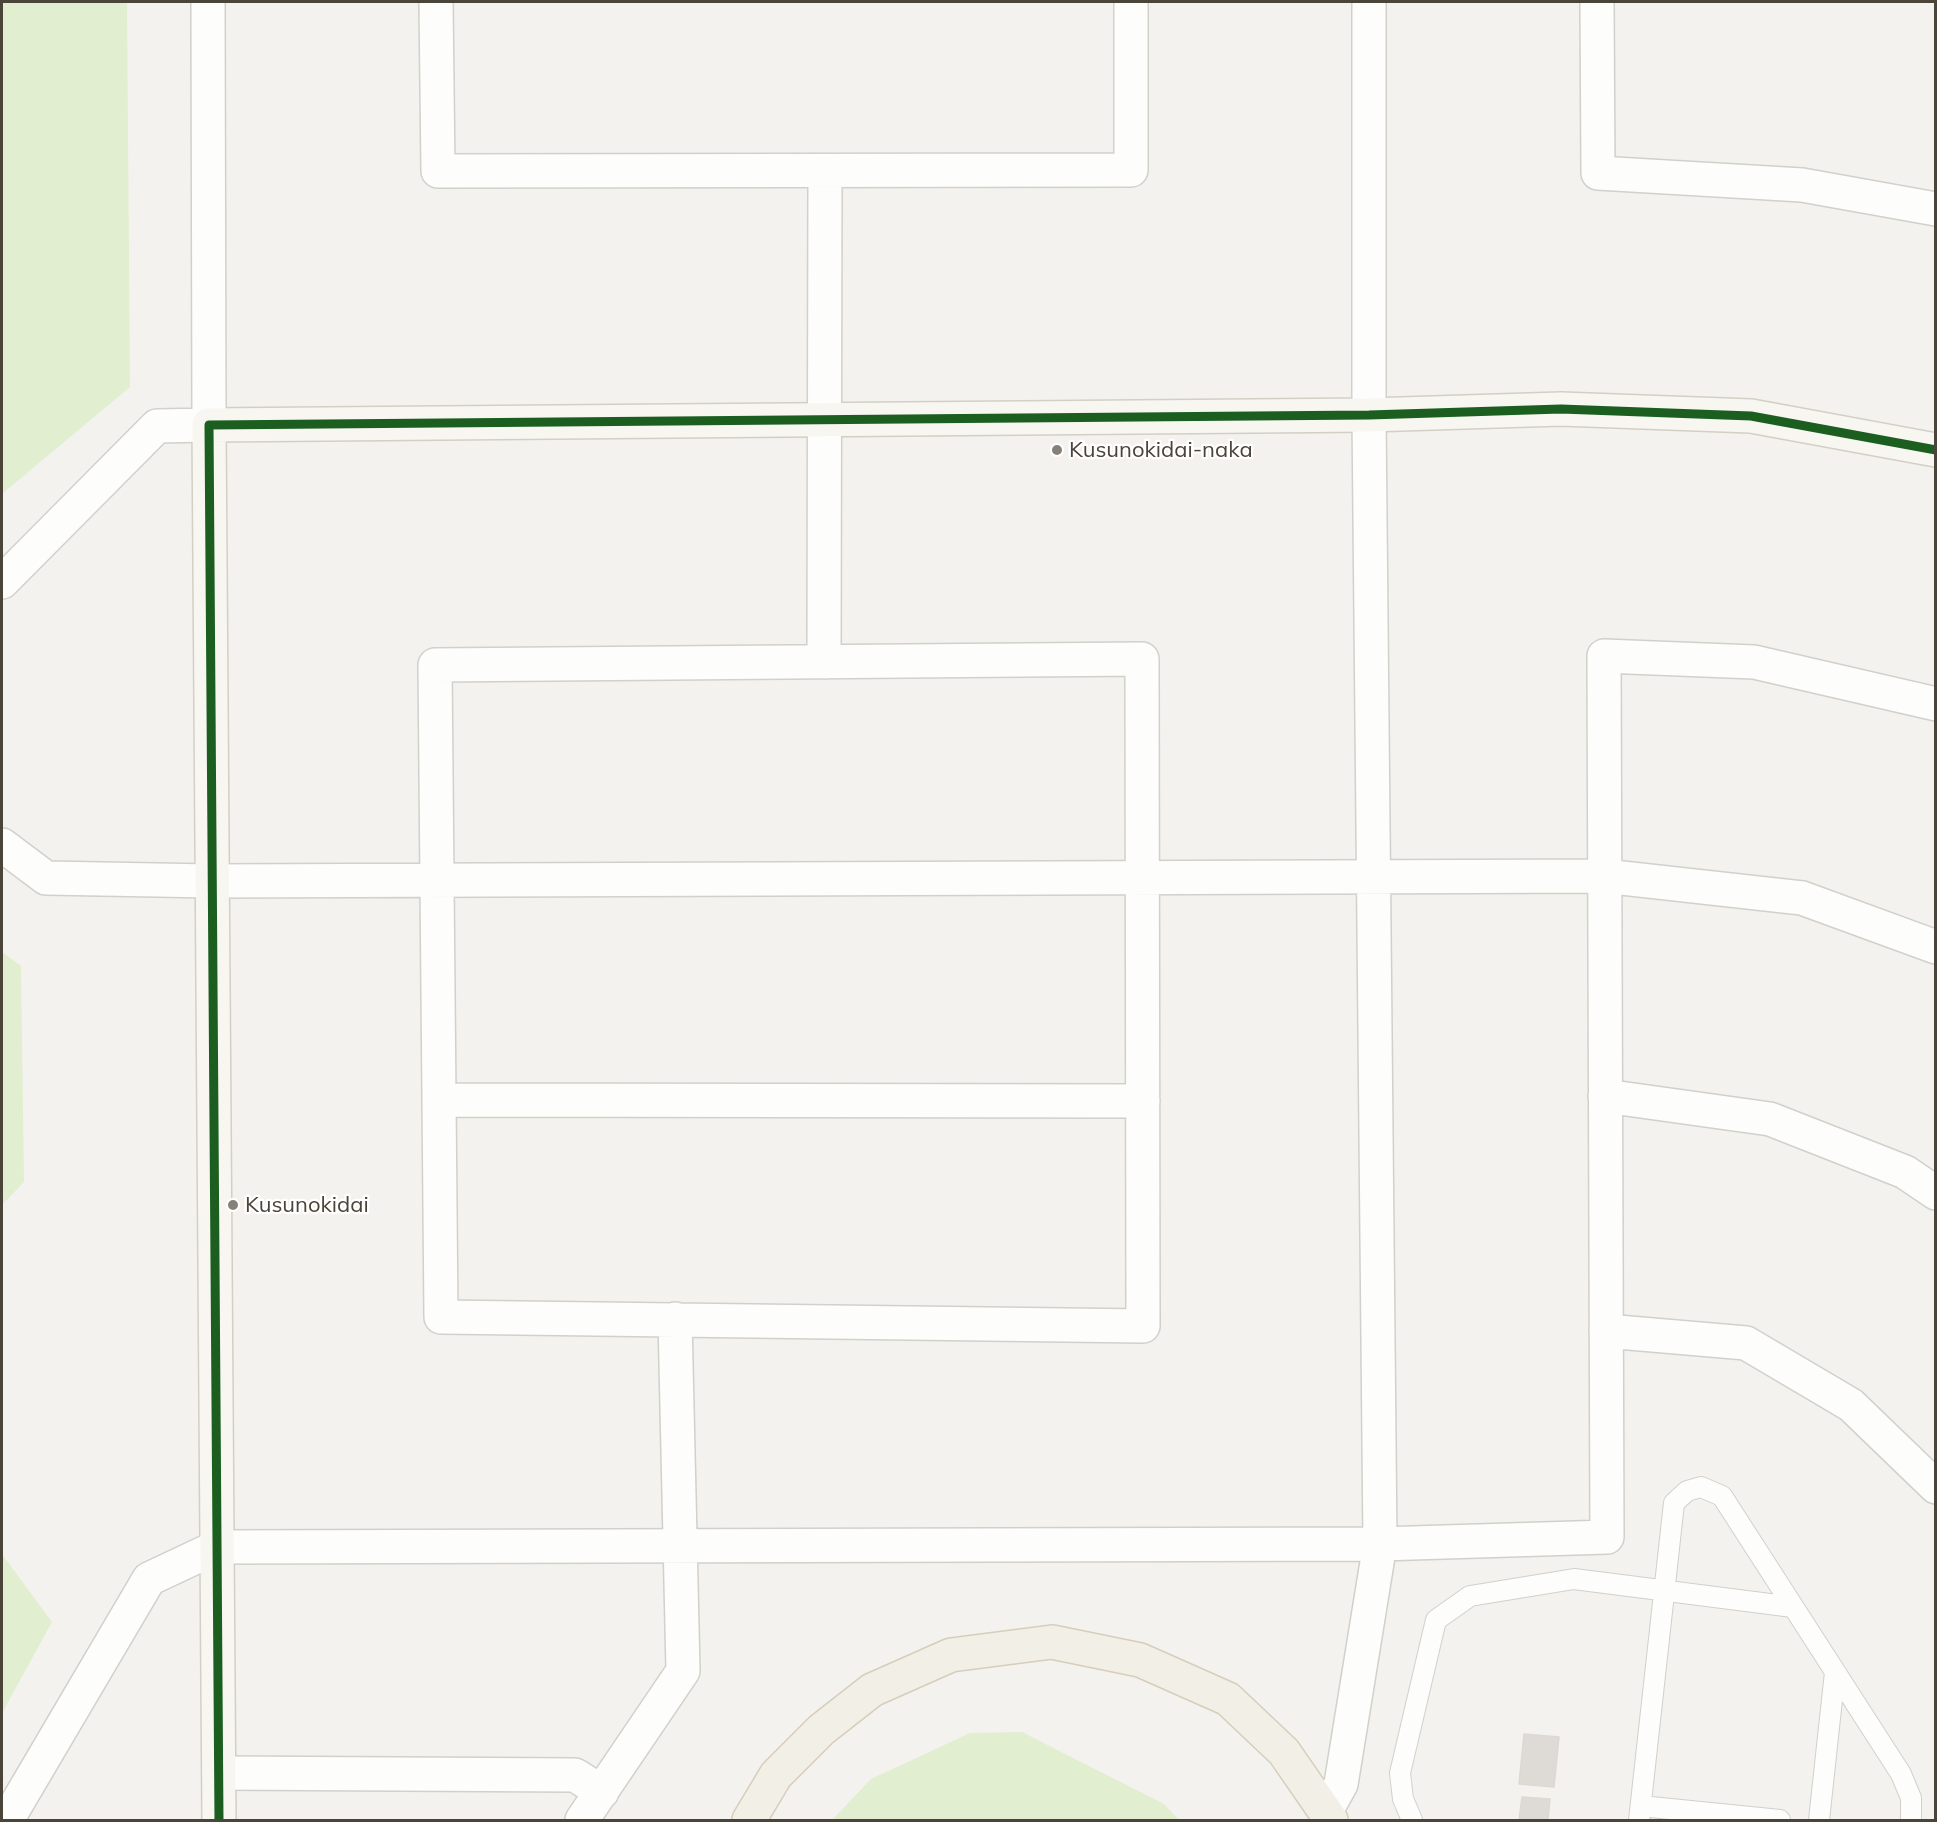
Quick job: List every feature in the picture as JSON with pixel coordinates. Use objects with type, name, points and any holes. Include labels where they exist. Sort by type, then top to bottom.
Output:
[{"type":"main road","points":[[749,1821],[776,1775],[821,1730],[872,1690],[951,1655],[1052,1642],[1140,1660],[1228,1699],[1284,1752],[1328,1816]]},
{"type":"street","points":[[208,2],[219,1821]]},
{"type":"street","points":[[436,2],[438,171],[1131,170],[1131,2]]},
{"type":"street","points":[[1328,1816],[1341,1784],[1380,1544],[1370,415],[1369,2]]},
{"type":"street","points":[[1597,2],[1598,173],[1802,185],[1935,209]]},
{"type":"street","points":[[824,662],[825,171]]},
{"type":"street","points":[[2,582],[157,426],[1370,415],[1561,409],[1751,416],[1935,450]]},
{"type":"street","points":[[7,1821],[149,1580],[217,1547],[1380,1544],[1607,1537],[1604,656],[1754,662],[1935,704]]},
{"type":"street","points":[[1142,659],[1143,1326],[441,1317],[435,665],[824,662],[1142,659]]},
{"type":"street","points":[[2,845],[46,878],[437,880],[1604,876],[1802,898],[1935,947]]},
{"type":"street","points":[[1605,1096],[1770,1119],[1905,1172],[1935,1193]]},
{"type":"street","points":[[439,1101],[1143,1101]]},
{"type":"street","points":[[582,1821],[683,1671],[682,1546],[675,1319]]},
{"type":"street","points":[[1606,1331],[1746,1343],[1851,1405],[1935,1487]]},
{"type":"street","points":[[219,1773],[575,1775],[602,1792]]},
{"type":"lane","points":[[1780,1821],[1640,1813],[1674,1503],[1687,1491],[1701,1487],[1722,1496],[1901,1774],[1911,1798],[1911,1821]]},
{"type":"lane","points":[[1412,1821],[1403,1799],[1400,1773],[1436,1620],[1470,1596],[1574,1579],[1793,1606]]},
{"type":"lane","points":[[1818,1821],[1835,1672]]},
{"type":"green space","points":[[2,2],[127,2],[130,387],[2,494]]},
{"type":"green space","points":[[2,952],[21,966],[24,1182],[2,1205]]},
{"type":"green space","points":[[2,1554],[52,1622],[2,1713]]},
{"type":"green space","points":[[1022,1732],[1164,1804],[1179,1820],[832,1820],[871,1779],[970,1733]]},
{"type":"building","points":[[1524,1734],[1559,1737],[1554,1787],[1519,1784]]},
{"type":"building","points":[[1522,1797],[1550,1799],[1548,1820],[1519,1820]]},
{"type":"cycle path","points":[[219,1820],[209,425],[1369,415],[1561,409],[1751,416],[1936,450]]},
{"type":"place","name":"Kusunokidai-naka","points":[[1057,450]]},
{"type":"place","name":"Kusunokidai","points":[[233,1205]]}]
